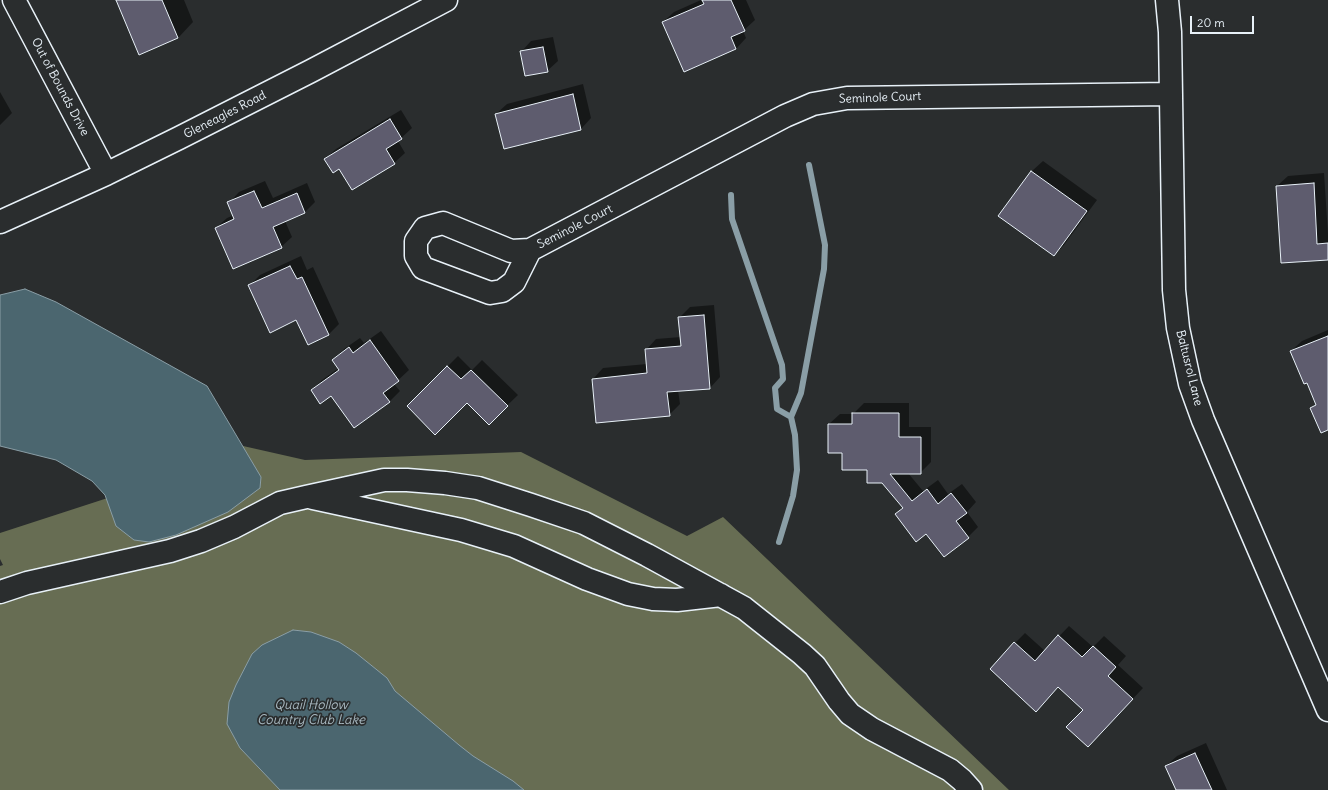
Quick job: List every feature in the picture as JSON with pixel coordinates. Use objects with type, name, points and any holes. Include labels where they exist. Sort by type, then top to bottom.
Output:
[{"type":"street","name":"Out of Bounds Drive","points":[[14,0],[106,174]]},
{"type":"street","name":"Gleneagles Road","points":[[0,222],[106,174],[304,75],[446,0]]},
{"type":"street","name":"Baltusrol Lane","points":[[1167,0],[1170,32],[1174,290],[1178,328],[1190,384],[1203,420],[1328,710]]},
{"type":"street","name":"Seminole Court","points":[[530,250],[514,282],[502,291],[490,293],[423,268],[416,256],[416,241],[426,228],[443,223],[511,251],[530,250],[785,116],[814,104],[847,98],[1171,94]]},
{"type":"street","points":[[0,592],[27,584],[170,551],[201,541],[234,527],[280,503],[384,480],[445,483],[478,488],[584,524],[647,555],[744,608],[815,666],[839,701],[850,714],[872,729],[950,770],[971,790]]},
{"type":"street","points":[[306,497],[469,533],[514,546],[587,579],[628,594],[653,599],[677,600],[720,595]]},
{"type":"green space","points":[[168,429],[305,460],[521,452],[687,536],[723,517],[1009,790],[0,790],[0,566],[3,565],[0,559],[0,533],[123,493]]},
{"type":"water","points":[[25,289],[56,302],[207,386],[261,477],[260,488],[228,512],[176,535],[149,542],[134,540],[116,526],[105,495],[92,481],[56,460],[0,446],[0,295]]},
{"type":"water","name":"Quail Hollow Country Club Lake","points":[[293,630],[311,632],[339,642],[356,653],[387,678],[395,691],[459,745],[524,790],[280,790],[240,748],[227,724],[229,702],[252,654],[262,645]]},
{"type":"building","points":[[116,0],[162,0],[178,38],[139,55]]},
{"type":"building","points":[[702,0],[731,0],[745,31],[731,37],[736,49],[684,72],[662,22],[704,4]]},
{"type":"building","points":[[543,47],[548,72],[525,76],[520,51]]},
{"type":"building","points":[[573,94],[581,130],[504,149],[495,114]]},
{"type":"building","points":[[390,119],[402,139],[386,149],[395,164],[352,190],[339,169],[333,173],[324,159]]},
{"type":"building","points":[[1031,171],[1087,211],[1054,256],[998,216]]},
{"type":"building","points":[[1314,183],[1317,244],[1328,243],[1328,260],[1281,263],[1276,186]]},
{"type":"building","points":[[254,191],[262,208],[297,193],[305,213],[273,227],[282,248],[233,269],[215,228],[234,219],[227,202]]},
{"type":"building","points":[[290,266],[297,279],[302,277],[329,335],[308,345],[296,320],[270,333],[248,285]]},
{"type":"building","points":[[704,315],[710,389],[667,392],[670,416],[596,423],[592,379],[647,373],[645,349],[681,346],[678,317]]},
{"type":"building","points":[[1328,336],[1328,430],[1321,433],[1310,408],[1316,405],[1307,383],[1304,384],[1290,351]]},
{"type":"building","points":[[370,340],[399,381],[383,393],[390,402],[354,428],[331,396],[320,404],[311,390],[339,370],[332,360],[349,347],[353,353]]},
{"type":"building","points":[[447,366],[461,379],[471,370],[508,406],[489,425],[467,403],[435,435],[407,406]]},
{"type":"building","points":[[852,413],[899,413],[899,437],[921,437],[921,474],[890,474],[912,501],[927,489],[938,504],[951,493],[967,513],[956,521],[969,538],[944,557],[926,534],[916,542],[895,514],[903,508],[882,483],[867,483],[867,470],[842,470],[842,453],[828,453],[828,424],[852,424]]},
{"type":"building","points":[[1058,635],[1082,657],[1093,646],[1116,667],[1108,676],[1133,699],[1088,747],[1066,727],[1083,710],[1058,687],[1036,712],[990,669],[1014,642],[1035,661]]},
{"type":"building","points":[[1195,753],[1212,790],[1176,790],[1165,766]]},
{"type":"waterway","points":[[779,542],[793,496],[797,470],[795,435],[791,417],[801,393],[824,269],[825,245],[809,165]]},
{"type":"waterway","points":[[731,195],[732,219],[782,365],[783,379],[775,388],[777,409],[791,417]]}]
